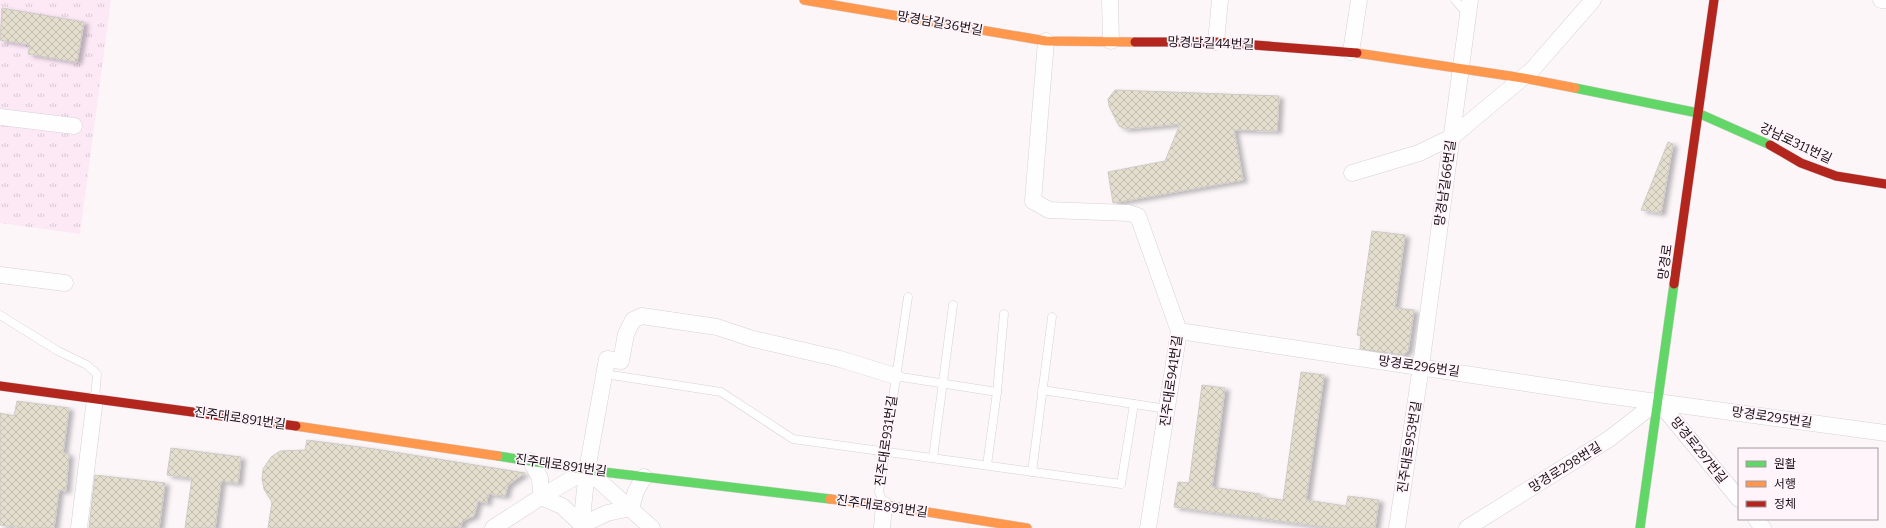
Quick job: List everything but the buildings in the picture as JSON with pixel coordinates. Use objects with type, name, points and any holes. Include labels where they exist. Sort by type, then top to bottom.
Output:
[{"type":"street","name":"망경남길36번길","points":[[804,0],[839,3],[1046,41],[1111,41]]},
{"type":"street","points":[[1110,0],[1111,41]]},
{"type":"street","points":[[1216,42],[1220,0]]},
{"type":"street","points":[[1351,52],[1359,0]]},
{"type":"street","points":[[1352,173],[1419,153],[1452,137],[1532,70],[1593,0]]},
{"type":"street","name":"망경로","points":[[1640,528],[1714,0]]},
{"type":"street","points":[[1881,0],[1886,0]]},
{"type":"street","name":"망경남길66번길","points":[[1421,366],[1469,8]]},
{"type":"street","name":"진주대로941번길","points":[[1046,41],[1032,201],[1049,210],[1129,212],[1138,216],[1179,331],[1148,528]]},
{"type":"street","name":"망경남길44번길","points":[[1111,41],[1216,42],[1351,52],[1523,78]]},
{"type":"street","name":"강남로311번길","points":[[1523,78],[1698,113],[1771,146],[1801,163],[1836,176],[1886,184]]},
{"type":"street","points":[[0,117],[74,126]]},
{"type":"street","points":[[0,275],[65,283]]},
{"type":"street","points":[[581,526],[587,470],[607,359],[621,361],[626,334],[633,320],[642,316],[717,327],[753,339],[840,359],[895,376]]},
{"type":"street","name":"망경로296번길","points":[[1179,331],[1421,366],[1605,395],[1658,401]]},
{"type":"street","name":"진주대로953번길","points":[[1397,528],[1421,366]]},
{"type":"street","name":"진주대로891번길","points":[[0,386],[369,436],[587,470],[884,505],[1027,528]]},
{"type":"street","points":[[79,528],[95,399]]},
{"type":"street","name":"망경로295번길","points":[[1658,401],[1886,433]]},
{"type":"street","name":"망경로297번길","points":[[1658,401],[1738,498]]},
{"type":"street","name":"망경로298번길","points":[[1467,528],[1609,439],[1658,401]]},
{"type":"street","points":[[531,461],[540,478],[541,497]]},
{"type":"street","points":[[493,528],[587,470]]},
{"type":"street","points":[[587,470],[652,528]]},
{"type":"street","points":[[631,508],[636,491],[644,477]]},
{"type":"street","points":[[541,497],[562,506],[581,526]]},
{"type":"street","name":"진주대로931번길","points":[[882,528],[884,505]]},
{"type":"street","points":[[581,526],[607,513],[631,508]]},
{"type":"street","points":[[1757,520],[1763,528]]},
{"type":"lane","points":[[1455,0],[1469,8]]},
{"type":"lane","name":"진주대로931번길","points":[[884,505],[879,492],[895,376],[908,297]]},
{"type":"lane","points":[[933,458],[953,305]]},
{"type":"lane","points":[[987,465],[997,392],[1004,314]]},
{"type":"lane","points":[[0,315],[58,351],[87,365],[98,374],[95,399]]},
{"type":"lane","points":[[1032,472],[1052,318]]},
{"type":"lane","points":[[604,374],[721,392],[793,439],[1121,484],[1134,404]]},
{"type":"lane","name":"진주대로931번길","points":[[895,376],[997,392]]},
{"type":"lane","points":[[1042,390],[1167,409]]},
{"type":"green space","points":[[0,0],[111,0],[80,234],[0,223]]},
{"type":"traffic: fast","points":[[1575,88],[1698,113],[1770,145]]},
{"type":"traffic: fast","points":[[1640,528],[1674,284]]},
{"type":"traffic: fast","points":[[498,456],[587,470],[830,499]]},
{"type":"traffic: slow","points":[[804,0],[1046,41],[1135,42]]},
{"type":"traffic: slow","points":[[1357,53],[1523,78],[1575,88]]},
{"type":"traffic: slow","points":[[296,426],[498,456]]},
{"type":"traffic: slow","points":[[830,499],[884,505],[1027,528]]},
{"type":"traffic: jam","points":[[1674,284],[1714,0]]},
{"type":"traffic: jam","points":[[1135,42],[1216,42],[1357,53]]},
{"type":"traffic: jam","points":[[1770,145],[1801,163],[1836,176],[1886,184]]},
{"type":"traffic: jam","points":[[0,386],[296,426]]}]
